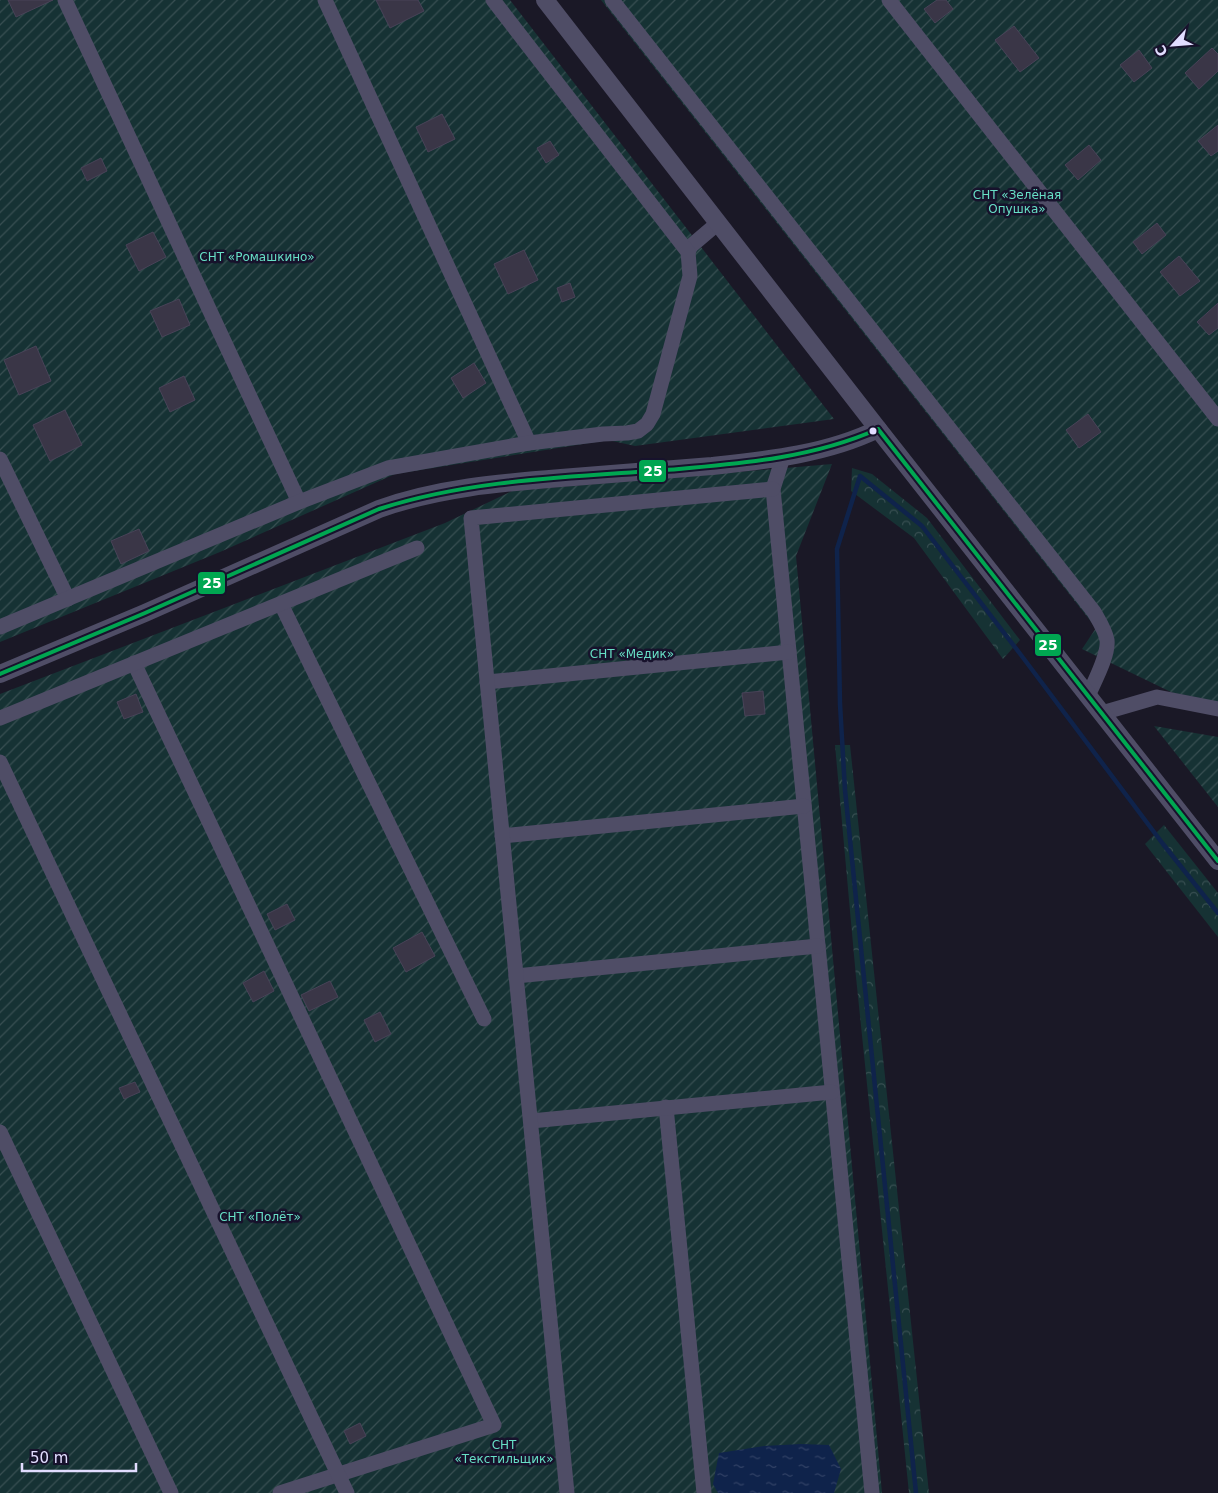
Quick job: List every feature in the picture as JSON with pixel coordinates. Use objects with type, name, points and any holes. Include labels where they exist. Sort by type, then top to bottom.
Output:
[{"type":"street","points":[[66,0],[299,502]]},
{"type":"street","points":[[325,0],[529,443]]},
{"type":"street","points":[[493,0],[688,252]]},
{"type":"street","points":[[545,0],[878,429],[1218,862]]},
{"type":"street","points":[[612,0],[1094,612],[1103,628],[1107,643],[1104,659],[1088,696]]},
{"type":"street","points":[[889,0],[1218,419]]},
{"type":"street","points":[[0,627],[299,502],[388,468],[529,443],[638,431],[647,424],[653,414],[690,276],[688,252],[691,246],[718,223]]},
{"type":"street","points":[[0,674],[144,613],[378,509],[409,498],[444,490],[512,482],[753,462],[847,443],[878,429]]},
{"type":"street","points":[[783,457],[773,489],[872,1493]]},
{"type":"street","points":[[0,459],[68,599]]},
{"type":"street","points":[[568,1493],[471,518],[773,489]]},
{"type":"street","points":[[0,718],[417,548]]},
{"type":"street","points":[[281,604],[484,1019]]},
{"type":"street","points":[[487,682],[789,652]]},
{"type":"street","points":[[134,663],[494,1424],[280,1493]]},
{"type":"street","points":[[1102,713],[1157,697],[1218,709]]},
{"type":"street","points":[[0,762],[347,1493]]},
{"type":"street","points":[[502,836],[804,806]]},
{"type":"street","points":[[516,976],[818,946]]},
{"type":"street","points":[[530,1121],[832,1092]]},
{"type":"street","points":[[666,1107],[704,1493]]},
{"type":"street","points":[[0,1132],[171,1493]]},
{"type":"green space","name":"СНТ «Ромашкино»","points":[[0,0],[510,0],[834,419],[635,446],[608,440],[395,474],[220,552],[0,642]]},
{"type":"green space","name":"СНТ «Зелёная Опушка»","points":[[601,0],[1218,0],[1218,702],[1173,693],[1082,649],[1096,628]]},
{"type":"green space","points":[[832,464],[796,556],[882,1493],[0,1493],[0,694],[445,523],[512,491]]},
{"type":"green space","points":[[852,468],[872,474],[927,518],[1020,640],[1003,659],[914,538],[851,491]]},
{"type":"green space","points":[[1154,726],[1218,737],[1218,807]]},
{"type":"green space","points":[[835,745],[850,745],[929,1493],[909,1493],[856,977]]},
{"type":"green space","points":[[1164,825],[1218,893],[1218,937],[1145,844]]},
{"type":"water","points":[[829,1445],[841,1469],[834,1493],[718,1493],[713,1484],[719,1453],[764,1446]]},
{"type":"building","points":[[8,0],[53,0],[16,17]]},
{"type":"building","points":[[376,0],[418,0],[424,11],[390,28]]},
{"type":"building","points":[[937,0],[946,0],[953,9],[935,23],[924,9]]},
{"type":"building","points":[[1014,26],[1039,58],[1020,72],[995,40]]},
{"type":"building","points":[[1212,48],[1218,54],[1218,71],[1199,89],[1185,73]]},
{"type":"building","points":[[1139,50],[1152,68],[1134,82],[1120,65]]},
{"type":"building","points":[[442,114],[455,139],[428,152],[416,127]]},
{"type":"building","points":[[1218,125],[1218,151],[1211,156],[1198,141]]},
{"type":"building","points":[[550,141],[559,155],[546,163],[537,148]]},
{"type":"building","points":[[1089,145],[1101,160],[1078,180],[1065,165]]},
{"type":"building","points":[[101,158],[107,171],[87,181],[81,168]]},
{"type":"building","points":[[1157,223],[1166,235],[1142,254],[1133,242]]},
{"type":"building","points":[[153,232],[166,257],[139,271],[126,245]]},
{"type":"building","points":[[524,250],[538,280],[508,294],[494,264]]},
{"type":"building","points":[[1179,256],[1200,281],[1180,296],[1160,272]]},
{"type":"building","points":[[570,283],[575,297],[562,302],[557,288]]},
{"type":"building","points":[[179,299],[190,325],[162,337],[150,311]]},
{"type":"building","points":[[1218,303],[1218,328],[1209,335],[1197,322]]},
{"type":"building","points":[[36,346],[51,381],[19,395],[4,360]]},
{"type":"building","points":[[474,363],[486,383],[463,398],[451,378]]},
{"type":"building","points":[[184,376],[195,400],[170,412],[159,388]]},
{"type":"building","points":[[65,410],[82,445],[50,461],[33,425]]},
{"type":"building","points":[[1088,414],[1101,432],[1079,448],[1066,430]]},
{"type":"building","points":[[139,529],[149,551],[121,564],[111,541]]},
{"type":"building","points":[[763,691],[765,714],[745,716],[742,693]]},
{"type":"building","points":[[136,694],[143,712],[124,719],[117,702]]},
{"type":"building","points":[[287,904],[295,920],[275,930],[267,914]]},
{"type":"building","points":[[422,932],[435,956],[406,972],[393,948]]},
{"type":"building","points":[[264,971],[274,991],[253,1002],[243,983]]},
{"type":"building","points":[[330,981],[338,997],[309,1011],[301,995]]},
{"type":"building","points":[[380,1012],[391,1034],[375,1042],[364,1020]]},
{"type":"building","points":[[135,1082],[140,1092],[124,1099],[119,1088]]},
{"type":"building","points":[[360,1423],[366,1436],[350,1444],[344,1431]]},
{"type":"waterway","points":[[916,1493],[845,790],[840,704],[837,549],[860,476],[922,526],[1163,844],[1218,913]]},
{"type":"transit line","name":"25","points":[[878,429],[1218,861]]},
{"type":"transit line","name":"25","points":[[0,674],[145,613],[379,509],[452,491],[527,480],[679,469],[780,457],[830,446],[878,429]]},
{"type":"park label","name":"СНТ «Медик»","points":[[632,654]]},
{"type":"park label","name":"СНТ «Полёт»","points":[[260,1217]]},
{"type":"park label","name":"СНТ «Текстильщик»","points":[[504,1452]]}]
